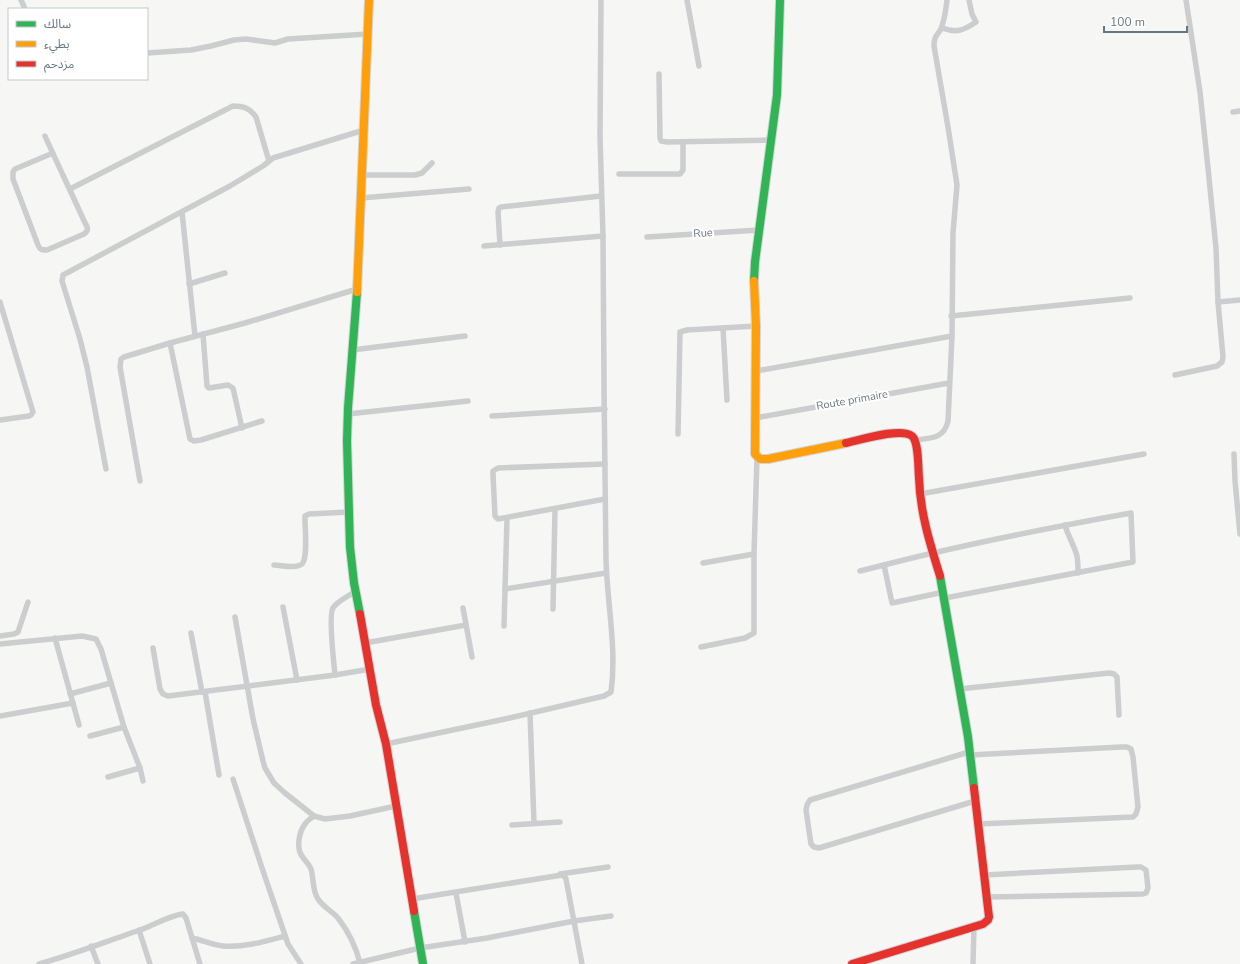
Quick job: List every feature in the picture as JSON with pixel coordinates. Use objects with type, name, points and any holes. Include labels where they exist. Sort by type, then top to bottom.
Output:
[{"type":"street","points":[[369,0],[357,289],[347,441],[350,547],[365,643],[376,705],[386,744],[423,964]]},
{"type":"street","points":[[386,744],[530,713],[611,693],[612,665],[606,573],[603,236],[601,196],[601,0]]},
{"type":"street","points":[[687,0],[699,66]]},
{"type":"street","points":[[701,647],[746,638],[754,633],[754,554],[757,457],[754,450],[756,326],[754,278],[776,95],[780,0]]},
{"type":"street","points":[[915,440],[941,435],[945,430],[948,421],[952,336],[951,316],[953,241],[957,185],[934,46],[934,37],[942,28],[946,13],[946,0]]},
{"type":"street","points":[[942,28],[952,32],[966,28],[976,22],[972,14],[969,0]]},
{"type":"street","points":[[1175,375],[1216,366],[1222,362],[1223,357],[1218,302],[1216,242],[1200,92],[1186,0]]},
{"type":"street","points":[[148,53],[191,50],[234,40],[246,39],[275,43],[288,39],[368,34]]},
{"type":"street","points":[[659,74],[660,138],[663,142],[770,140]]},
{"type":"street","points":[[70,189],[233,106],[241,106],[248,109],[256,117],[269,161]]},
{"type":"street","points":[[1233,112],[1240,111]]},
{"type":"street","points":[[106,469],[87,366],[62,278],[68,272],[101,256],[230,186],[264,166],[269,161],[280,156],[364,130]]},
{"type":"street","points":[[45,136],[70,189],[88,228],[87,232],[48,250],[42,250],[38,245],[12,174],[15,169],[53,153]]},
{"type":"street","points":[[619,174],[680,174],[683,170],[683,142]]},
{"type":"street","points":[[362,175],[415,176],[422,173],[432,163]]},
{"type":"street","points":[[361,198],[469,189]]},
{"type":"street","points":[[500,245],[498,212],[499,208],[501,207],[601,196]]},
{"type":"street","points":[[182,212],[195,336]]},
{"type":"street","name":"Rue","points":[[647,237],[759,230]]},
{"type":"street","points":[[484,246],[603,236]]},
{"type":"street","points":[[189,284],[224,273]]},
{"type":"street","points":[[140,481],[119,363],[121,359],[170,342],[245,323],[357,289]]},
{"type":"street","points":[[951,316],[1130,298]]},
{"type":"street","points":[[1218,302],[1240,300]]},
{"type":"street","points":[[0,302],[2,320],[33,412],[29,416],[0,420]]},
{"type":"street","points":[[678,434],[680,332],[687,330],[756,326]]},
{"type":"street","points":[[723,328],[727,400]]},
{"type":"street","points":[[203,334],[207,386],[213,389],[228,386],[233,388],[242,428]]},
{"type":"street","points":[[352,350],[465,336]]},
{"type":"street","points":[[756,371],[952,336]]},
{"type":"street","points":[[170,342],[190,439],[194,441],[201,440],[262,421]]},
{"type":"street","name":"Route primaire","points":[[755,418],[949,383]]},
{"type":"street","points":[[348,414],[468,401]]},
{"type":"street","points":[[492,416],[605,409]]},
{"type":"street","points":[[757,457],[760,459],[768,459],[896,433],[905,433],[912,436],[915,440],[917,448],[920,494],[926,529],[942,582],[969,753],[989,917],[986,923],[869,962],[852,964]]},
{"type":"street","points":[[920,494],[1144,454]]},
{"type":"street","points":[[1234,454],[1240,534]]},
{"type":"street","points":[[605,464],[495,469],[493,475],[495,516],[498,519],[605,500]]},
{"type":"street","points":[[553,609],[555,509]]},
{"type":"street","points":[[274,565],[295,566],[303,562],[306,552],[305,516],[309,514],[349,512]]},
{"type":"street","points":[[860,571],[933,552],[1065,525],[1131,514],[1133,562],[1078,573],[892,604],[884,565]]},
{"type":"street","points":[[504,626],[508,518]]},
{"type":"street","points":[[1065,525],[1077,558],[1078,573]]},
{"type":"street","points":[[703,563],[754,554]]},
{"type":"street","points":[[505,589],[606,573]]},
{"type":"street","points":[[335,675],[331,623],[332,611],[337,604],[356,591]]},
{"type":"street","points":[[0,636],[18,632],[28,602]]},
{"type":"street","points":[[283,607],[298,680]]},
{"type":"street","points":[[463,608],[472,657]]},
{"type":"street","points":[[235,617],[253,719],[263,761],[269,775],[285,793],[314,816],[325,819],[334,819],[396,806]]},
{"type":"street","points":[[365,643],[466,625]]},
{"type":"street","points":[[191,633],[219,775]]},
{"type":"street","points":[[0,644],[82,636],[96,639],[101,649],[124,727],[140,768],[143,781]]},
{"type":"street","points":[[55,638],[79,725]]},
{"type":"street","points":[[154,648],[160,689],[163,694],[168,696],[298,680],[370,669]]},
{"type":"street","points":[[959,689],[1109,673],[1114,674],[1116,677],[1119,715]]},
{"type":"street","points":[[70,694],[111,683]]},
{"type":"street","points":[[0,716],[73,703]]},
{"type":"street","points":[[530,713],[534,823]]},
{"type":"street","points":[[90,736],[124,727]]},
{"type":"street","points":[[975,802],[819,848],[814,847],[811,844],[806,810],[810,800],[969,753],[1121,747],[1127,747],[1131,750],[1138,807],[1136,814],[1133,817],[978,824]]},
{"type":"street","points":[[108,777],[140,768]]},
{"type":"street","points":[[233,779],[285,936],[288,944],[302,964]]},
{"type":"street","points":[[314,816],[305,823],[301,832],[299,845],[301,855],[311,870],[314,892],[317,898],[322,905],[338,918],[356,949],[360,963]]},
{"type":"street","points":[[512,825],[560,822]]},
{"type":"street","points":[[985,875],[1137,866],[1146,870],[1148,888],[1146,893],[1143,894],[987,897]]},
{"type":"street","points":[[412,900],[608,867]]},
{"type":"street","points":[[556,875],[565,876],[582,964]]},
{"type":"street","points":[[456,893],[465,942]]},
{"type":"street","points":[[39,964],[56,960],[91,946],[183,914],[186,918],[200,964]]},
{"type":"street","points":[[353,964],[420,948],[465,942],[574,921],[611,916]]},
{"type":"street","points":[[973,964],[974,926]]},
{"type":"street","points":[[139,930],[150,964]]},
{"type":"street","points":[[192,938],[221,946],[230,946],[265,942],[285,936]]},
{"type":"street","points":[[91,946],[98,964]]},
{"type":"traffic: fast","points":[[754,281],[755,262],[777,95],[780,0]]},
{"type":"traffic: fast","points":[[357,292],[348,408],[347,441],[350,547],[354,583],[360,614]]},
{"type":"traffic: fast","points":[[940,576],[968,737],[974,788]]},
{"type":"traffic: fast","points":[[414,911],[423,964]]},
{"type":"traffic: slow","points":[[357,292],[369,0]]},
{"type":"traffic: slow","points":[[754,281],[756,326],[755,454],[760,459],[768,459],[846,443]]},
{"type":"traffic: jam","points":[[846,443],[890,433],[907,434],[912,436],[917,449],[923,516],[940,576]]},
{"type":"traffic: jam","points":[[360,614],[376,705],[386,744],[414,911]]},
{"type":"traffic: jam","points":[[852,964],[983,924],[988,920],[989,917],[974,788]]}]
